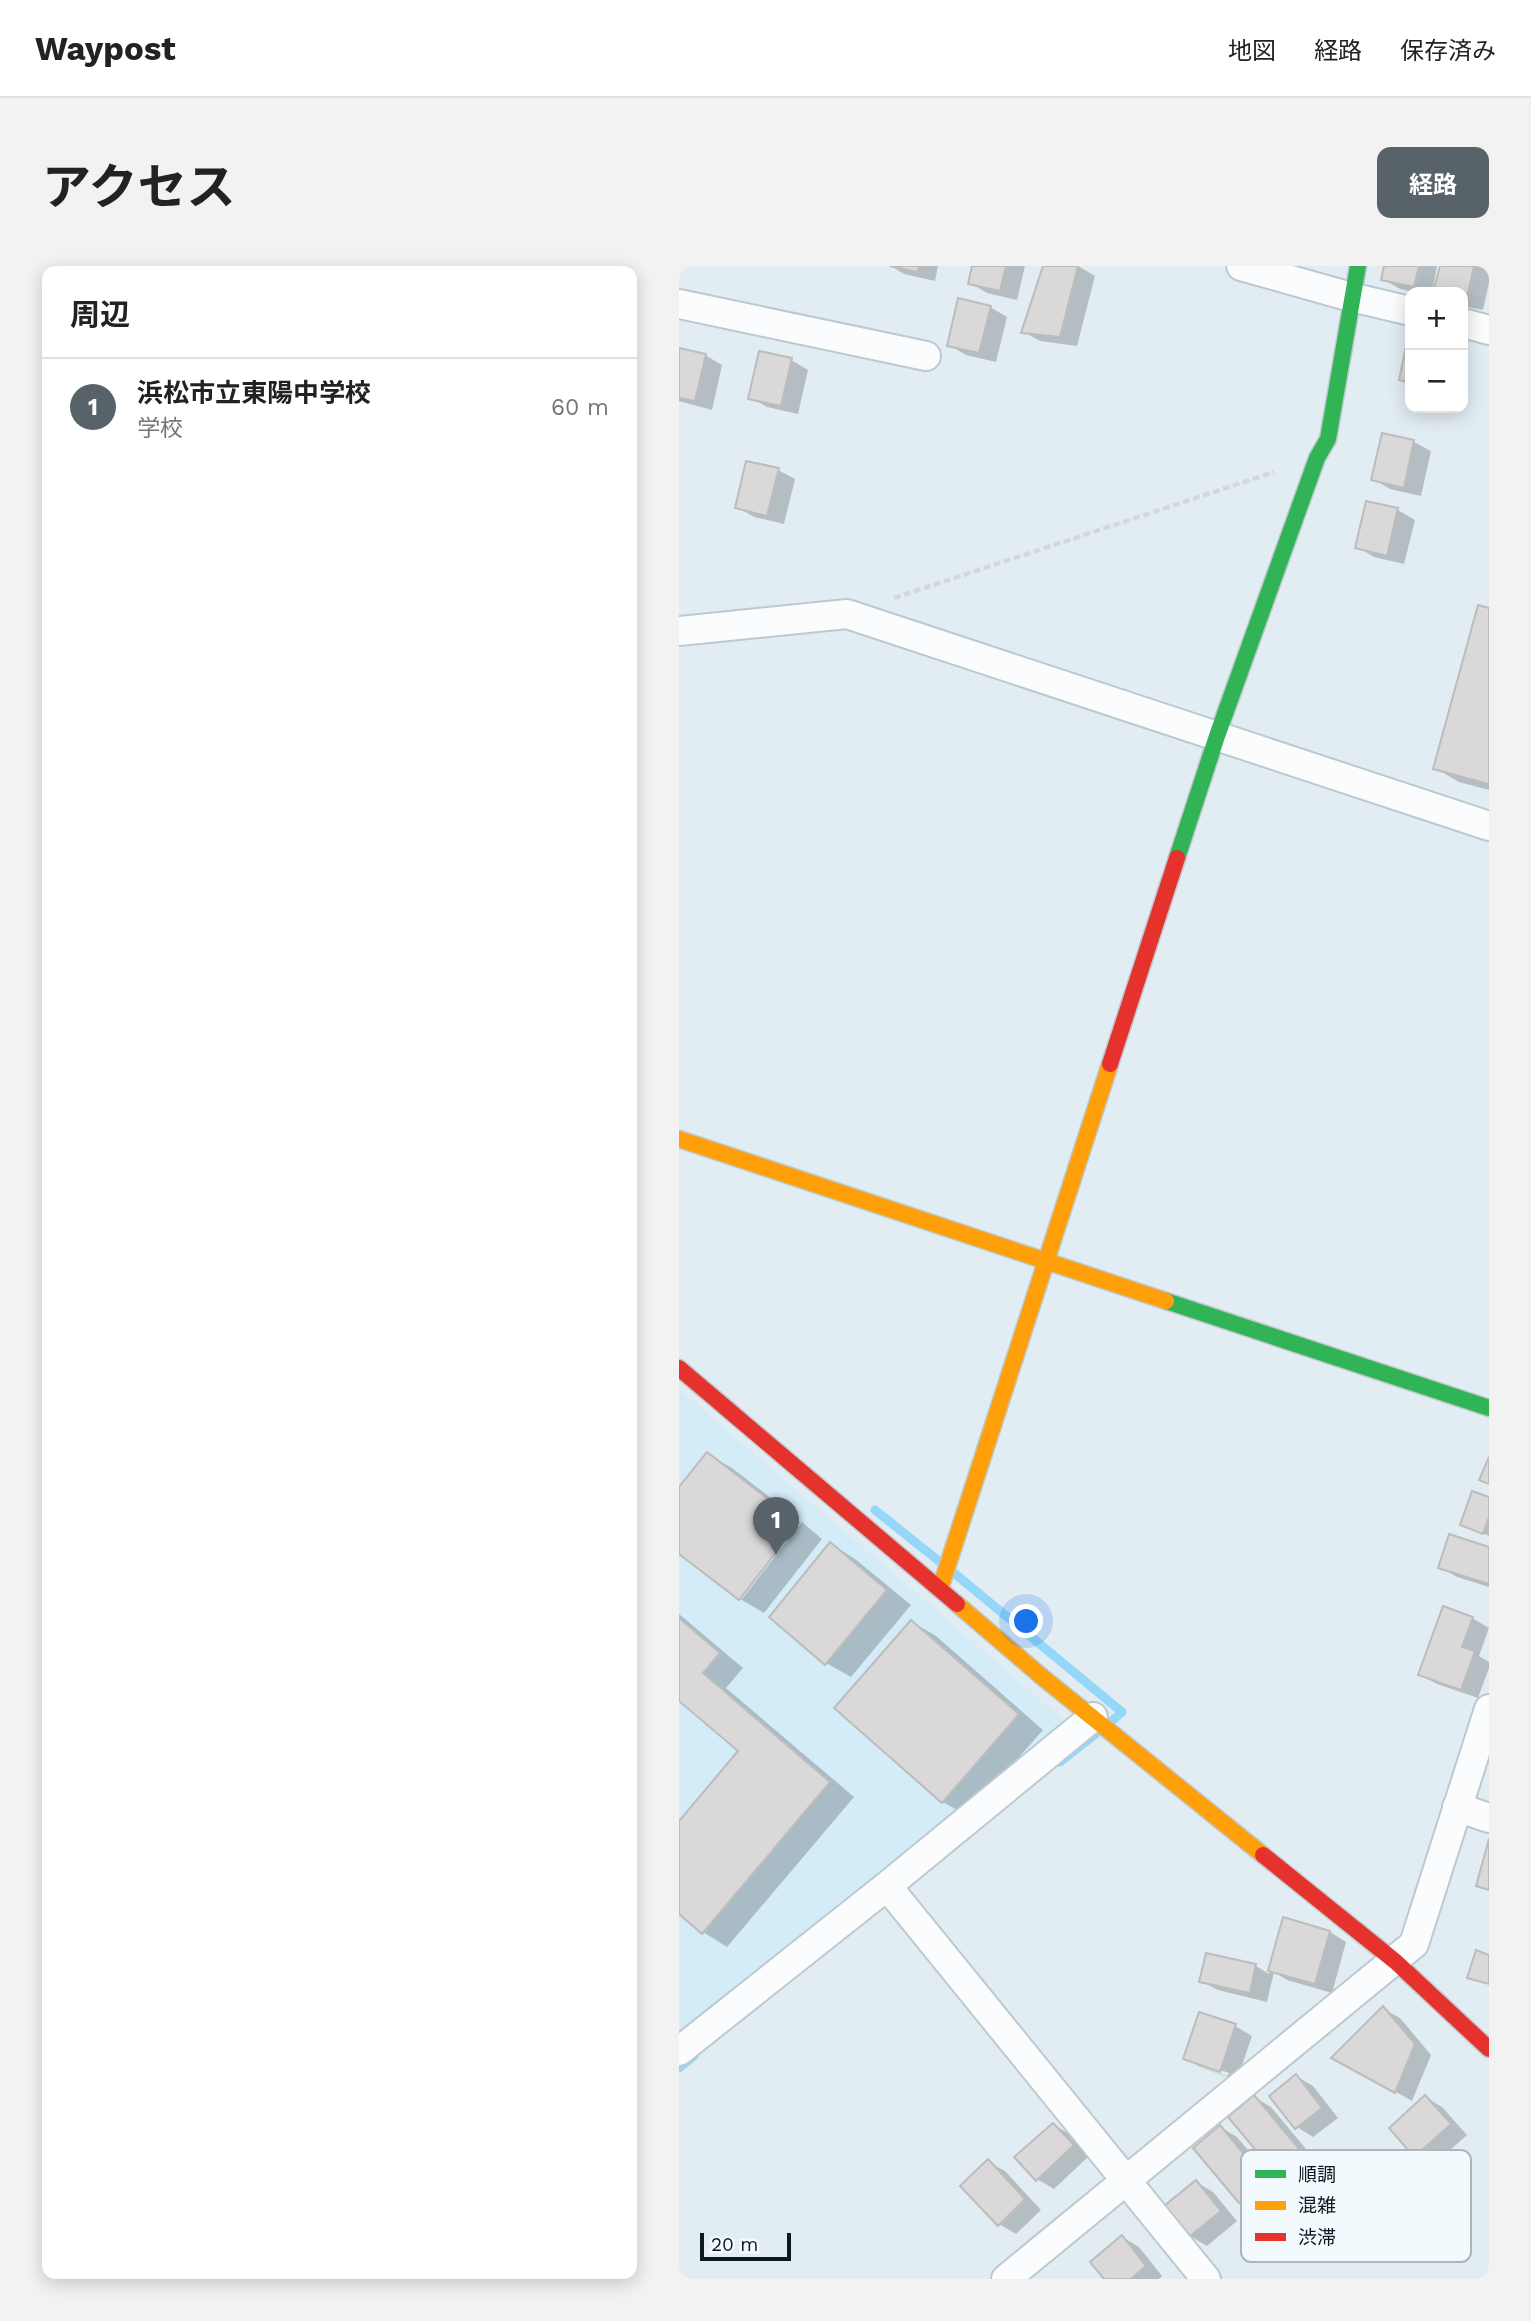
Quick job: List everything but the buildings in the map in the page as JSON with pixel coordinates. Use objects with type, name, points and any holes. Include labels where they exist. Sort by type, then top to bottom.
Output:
[{"type":"street","points":[[1241,266],[1351,298],[1405,310]]},
{"type":"street","points":[[940,1589],[1217,736],[1317,458],[1328,439],[1358,266]]},
{"type":"street","points":[[679,304],[926,356]]},
{"type":"street","points":[[1468,324],[1489,330]]},
{"type":"street","points":[[679,631],[847,614],[1489,826]]},
{"type":"street","points":[[679,1139],[1489,1408]]},
{"type":"street","points":[[679,1368],[1093,1717],[1396,1962],[1489,2049]]},
{"type":"street","points":[[1006,2279],[1415,1944],[1489,1709]]},
{"type":"street","points":[[679,2051],[887,1886],[1093,1717]]},
{"type":"street","points":[[1457,1807],[1489,1818]]},
{"type":"street","points":[[887,1886],[1206,2279]]},
{"type":"path","points":[[847,614],[1317,458]]},
{"type":"shaded area","points":[[679,1389],[1065,1721],[681,2036],[679,2033]]},
{"type":"waterway","points":[[875,1510],[940,1562]]},
{"type":"waterway","points":[[954,1573],[1122,1712],[1112,1721]]},
{"type":"waterway","points":[[1060,1762],[1098,1732]]},
{"type":"waterway","points":[[679,2068],[694,2056]]},
{"type":"traffic: fast","points":[[1177,858],[1217,736],[1317,458],[1328,439],[1358,266]]},
{"type":"traffic: fast","points":[[1166,1301],[1489,1408]]},
{"type":"traffic: slow","points":[[940,1589],[1110,1064]]},
{"type":"traffic: slow","points":[[679,1139],[1166,1301]]},
{"type":"traffic: slow","points":[[957,1604],[1041,1676],[1263,1855]]},
{"type":"traffic: jam","points":[[1110,1064],[1177,858]]},
{"type":"traffic: jam","points":[[679,1368],[957,1604]]},
{"type":"traffic: jam","points":[[1263,1855],[1396,1962],[1489,2049]]},
{"type":"place","name":"浜松市立東陽中学校","points":[[776,1555]]}]
